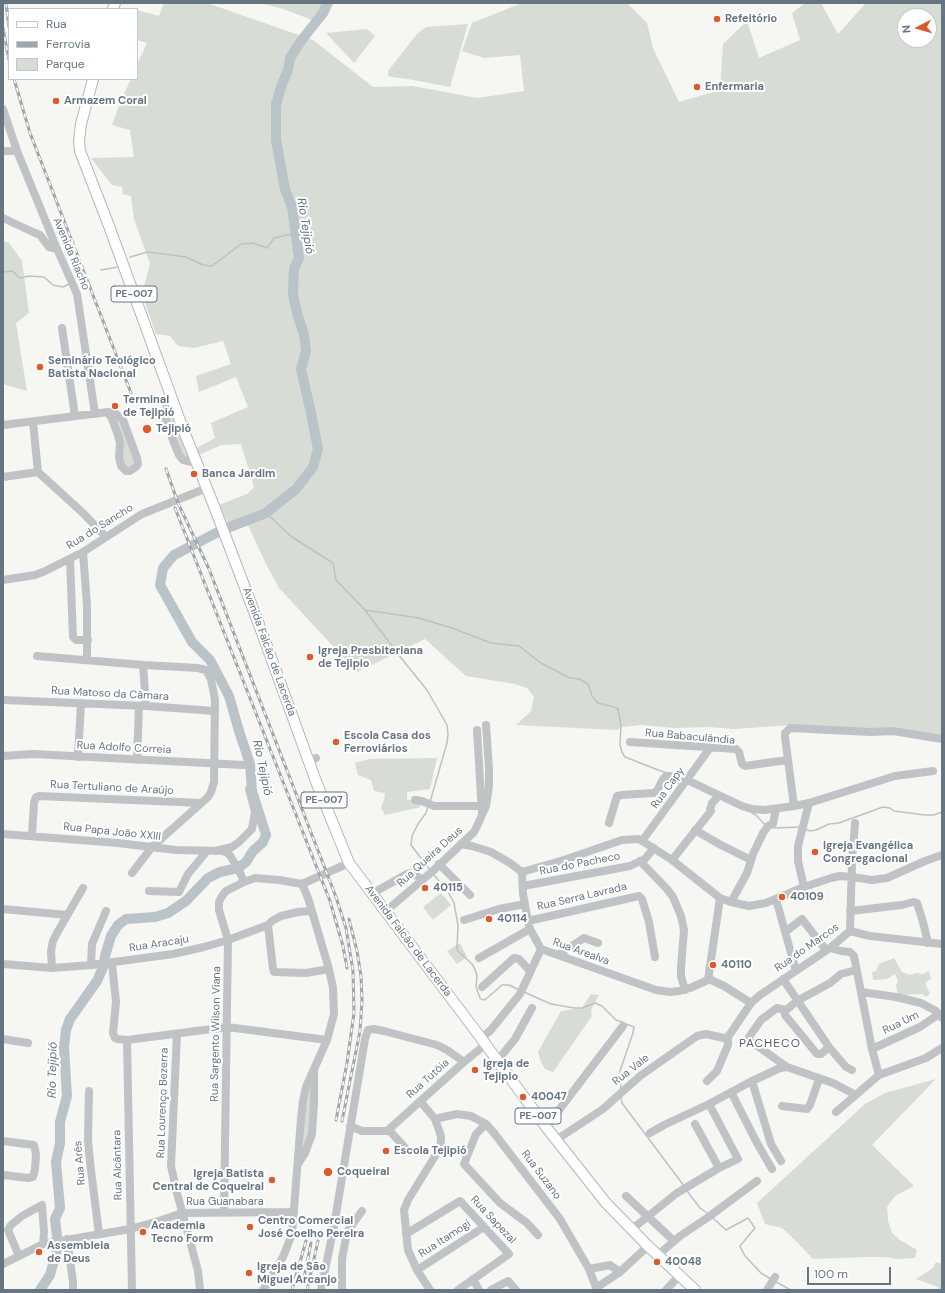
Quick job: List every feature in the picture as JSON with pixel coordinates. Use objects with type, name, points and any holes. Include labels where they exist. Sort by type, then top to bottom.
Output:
[{"type":"main road","name":"PE-007","points":[[93,80],[81,124],[79,140],[80,151],[171,396],[207,488]]},
{"type":"main road","name":"Avenida Falcão de Lacerda","points":[[207,488],[313,760],[349,863],[373,893],[546,1127],[606,1202],[658,1256],[695,1290]]},
{"type":"street","name":"Avenida Riacho","points":[[3,109],[17,151],[57,249],[75,287],[79,301],[94,414]]},
{"type":"street","points":[[3,151],[17,151]]},
{"type":"street","points":[[3,218],[35,232],[40,235],[49,247],[57,249]]},
{"type":"street","points":[[62,328],[74,416]]},
{"type":"street","points":[[3,425],[108,412],[115,413],[123,420],[137,458],[138,464],[134,469],[126,471],[121,466],[119,457],[120,443],[108,412]]},
{"type":"street","points":[[33,422],[38,472],[83,513],[106,537]]},
{"type":"street","points":[[3,477],[38,472]]},
{"type":"street","name":"Rua do Sancho","points":[[3,580],[35,575],[83,552],[142,514],[207,488]]},
{"type":"street","points":[[83,552],[87,598],[87,660]]},
{"type":"street","points":[[70,559],[73,637],[76,640],[88,640]]},
{"type":"street","points":[[38,656],[198,668],[206,670],[211,679],[214,692],[215,711],[213,788],[208,797],[152,847],[132,873]]},
{"type":"street","points":[[137,760],[143,706],[143,665]]},
{"type":"street","name":"Rua Matoso da Câmara","points":[[3,700],[143,706],[215,711]]},
{"type":"street","points":[[78,757],[81,703]]},
{"type":"street","name":"Rua Queira Deus","points":[[386,911],[424,879],[474,832],[483,809],[489,786],[486,725]]},
{"type":"street","points":[[794,806],[786,760],[785,732],[790,728],[871,732],[893,731],[942,739]]},
{"type":"street","name":"Rua Queira Deus","points":[[476,730],[483,809]]},
{"type":"street","name":"Rua Babaculândia","points":[[630,742],[738,750],[743,765],[786,760]]},
{"type":"street","name":"Rua Capy","points":[[642,841],[710,748]]},
{"type":"street","name":"Rua Adolfo Correia","points":[[3,756],[33,754],[244,765]]},
{"type":"street","points":[[609,823],[617,796],[654,793],[657,791],[666,776],[686,781],[742,806],[752,809],[776,809],[809,803],[895,776],[933,772]]},
{"type":"street","name":"Rua Papa João XXIII","points":[[218,851],[239,842],[252,829],[255,812],[249,789]]},
{"type":"street","name":"Rua Tertuliano de Araújo","points":[[32,835],[34,803],[36,798],[39,796],[201,803]]},
{"type":"street","points":[[672,860],[711,811],[712,803],[716,798]]},
{"type":"street","points":[[415,800],[428,804],[483,809]]},
{"type":"street","points":[[804,887],[798,861],[798,846],[809,803]]},
{"type":"street","points":[[731,902],[747,873],[751,860],[766,828],[773,824],[776,809]]},
{"type":"street","points":[[850,931],[855,823]]},
{"type":"street","points":[[695,830],[751,860]]},
{"type":"street","name":"Rua Papa João XXIII","points":[[3,834],[32,835],[188,851],[218,851],[229,854],[239,870],[244,882]]},
{"type":"street","points":[[461,844],[491,852],[522,872],[564,860],[622,840],[633,839],[642,841],[672,860],[720,898],[749,906],[756,906],[804,887],[840,876],[872,880],[887,878],[925,860],[942,855]]},
{"type":"street","points":[[654,848],[645,859],[640,862],[667,889],[680,912],[684,930],[681,968],[685,990]]},
{"type":"street","points":[[149,890],[178,892],[188,874],[207,851]]},
{"type":"street","name":"Rua do Pacheco","points":[[523,886],[630,866],[640,862]]},
{"type":"street","points":[[263,1290],[289,1244],[293,1223],[301,1119],[306,1088],[327,1040],[334,1014],[333,988],[329,969],[308,898],[302,884],[349,863]]},
{"type":"street","points":[[437,867],[470,895]]},
{"type":"street","name":"Rua Arealva","points":[[522,872],[525,904],[529,925],[541,949],[656,990],[670,992],[685,990],[708,980]]},
{"type":"street","points":[[373,893],[407,874],[412,873],[424,879]]},
{"type":"street","name":"Rua Sargento Wilson Viana","points":[[224,1212],[228,940],[219,910],[219,902],[226,891],[255,878],[302,884]]},
{"type":"street","points":[[399,879],[408,891]]},
{"type":"street","points":[[52,968],[51,951],[53,941],[83,888]]},
{"type":"street","name":"Rua Serra Lavrada","points":[[479,958],[529,925],[637,896],[641,897],[649,922],[654,957]]},
{"type":"street","points":[[706,1081],[716,1071],[728,1045],[727,1037],[751,1003],[718,983],[708,980],[720,898]]},
{"type":"street","points":[[776,899],[796,971]]},
{"type":"street","points":[[850,911],[902,905],[913,902],[917,903],[928,943]]},
{"type":"street","points":[[464,920],[499,909],[525,904]]},
{"type":"street","points":[[3,909],[67,915]]},
{"type":"street","points":[[92,965],[92,944],[106,911]]},
{"type":"street","name":"Rua Aracaju","points":[[3,964],[52,968],[112,963],[191,950],[228,940],[268,925],[275,918],[281,916],[298,912],[312,911]]},
{"type":"street","points":[[784,932],[802,919],[828,949],[851,953],[854,956],[872,1049],[879,1075]]},
{"type":"street","points":[[268,925],[274,972],[306,973],[329,969]]},
{"type":"street","name":"Rua do Marcos","points":[[751,1003],[771,987],[828,949],[850,931],[882,938],[942,944]]},
{"type":"street","points":[[558,955],[584,938],[598,943]]},
{"type":"street","name":"Rua Tutóia","points":[[388,1131],[464,1062],[483,1041],[521,991],[541,949]]},
{"type":"street","points":[[482,987],[514,958],[519,960],[530,971]]},
{"type":"street","points":[[112,963],[116,1002],[114,1035],[117,1039],[127,1040],[227,1027],[327,1040]]},
{"type":"street","points":[[785,1012],[797,1001],[821,989],[841,974],[856,970]]},
{"type":"street","points":[[783,979],[829,1047],[846,1067],[852,1070]]},
{"type":"street","points":[[861,992],[910,999],[922,1003],[940,1016]]},
{"type":"street","points":[[497,1061],[515,1039],[532,1008]]},
{"type":"street","points":[[829,1047],[817,1054],[803,1038],[785,1012],[776,1008],[766,1016],[749,1037],[749,1040],[787,1067],[832,1083],[856,1095]]},
{"type":"street","name":"Rua Um","points":[[872,1049],[940,1016]]},
{"type":"street","points":[[546,1127],[623,1026]]},
{"type":"street","points":[[321,1290],[337,1209],[365,1039],[368,1030],[384,1030],[437,1046],[447,1050],[464,1062]]},
{"type":"street","name":"Rua Lourenço Bezerra","points":[[176,1034],[171,1166],[198,1272],[200,1290]]},
{"type":"street","name":"Rua Vale","points":[[556,1140],[603,1109],[620,1092],[655,1065],[697,1036],[706,1034],[727,1037]]},
{"type":"street","points":[[3,1038],[28,1043]]},
{"type":"street","name":"Rua Alcântara","points":[[127,1040],[132,1290]]},
{"type":"street","points":[[836,1112],[879,1075],[922,1060],[942,1048]]},
{"type":"street","points":[[650,1133],[752,1081],[780,1068],[787,1067]]},
{"type":"street","points":[[298,1165],[306,1153],[312,1134],[314,1068]]},
{"type":"street","points":[[782,1106],[804,1110],[808,1108],[819,1079]]},
{"type":"street","points":[[752,1081],[771,1144],[781,1161]]},
{"type":"street","name":"Rua Arês","points":[[89,1091],[88,1140],[99,1234]]},
{"type":"street","points":[[731,1092],[772,1169]]},
{"type":"street","points":[[420,1101],[435,1119],[441,1136],[440,1148],[404,1207],[408,1250],[417,1270],[430,1290]]},
{"type":"street","points":[[632,1229],[684,1188],[738,1159],[709,1104]]},
{"type":"street","name":"Rua Suzano","points":[[435,1119],[449,1115],[464,1114],[486,1124],[555,1212],[589,1269],[597,1289]]},
{"type":"street","points":[[486,1124],[476,1134],[464,1164],[500,1203],[527,1223],[538,1235]]},
{"type":"street","points":[[695,1124],[719,1168]]},
{"type":"street","points":[[350,1126],[362,1131],[388,1131],[408,1151]]},
{"type":"street","points":[[3,1141],[34,1145],[36,1154],[33,1177],[28,1178],[3,1175]]},
{"type":"street","points":[[658,1256],[674,1242],[757,1181]]},
{"type":"street","points":[[626,1196],[674,1242]]},
{"type":"street","name":"Rua Sapezal","points":[[406,1234],[460,1201],[509,1254],[473,1279]]},
{"type":"street","points":[[3,1264],[19,1256],[45,1243],[42,1205],[22,1216],[8,1230],[19,1256]]},
{"type":"street","points":[[342,1290],[342,1259],[347,1232],[362,1211]]},
{"type":"street","name":"Rua Guanabara","points":[[45,1243],[130,1229],[182,1213],[294,1212]]},
{"type":"street","name":"Rua Itamogi","points":[[417,1270],[484,1227]]},
{"type":"street","points":[[66,1239],[74,1282],[73,1290]]},
{"type":"street","points":[[597,1289],[620,1272],[648,1246]]},
{"type":"street","points":[[589,1269],[610,1266],[620,1272]]},
{"type":"street","points":[[666,1290],[679,1276]]},
{"type":"street","points":[[768,1288],[776,1277]]},
{"type":"street","points":[[458,1290],[473,1279],[479,1290]]},
{"type":"street","points":[[491,1290],[503,1282],[508,1281],[516,1290]]},
{"type":"green space","points":[[164,3],[207,3],[313,40],[373,87],[413,86],[477,98],[524,91],[520,55],[484,58],[462,51],[472,23],[522,3],[627,3],[647,23],[653,48],[679,102],[720,90],[723,44],[747,21],[759,58],[800,40],[792,13],[805,3],[821,3],[838,34],[866,3],[942,3],[942,736],[790,725],[735,729],[708,727],[675,728],[641,725],[622,727],[617,730],[516,725],[531,711],[534,697],[527,688],[515,684],[466,676],[425,639],[357,672],[279,588],[247,523],[228,523],[219,505],[247,494],[254,487],[241,444],[221,445],[199,455],[197,448],[215,438],[211,423],[248,407],[236,377],[199,392],[196,376],[231,364],[223,341],[194,348],[178,346],[170,336],[156,334],[142,294],[150,264],[134,219],[131,196],[123,194],[122,187],[112,185],[91,158],[134,157],[130,130],[112,125],[131,80],[138,80],[138,63],[147,43],[138,40],[138,10],[159,16]]},
{"type":"green space","points":[[248,3],[334,3],[328,15],[320,23],[265,4]]},
{"type":"green space","points":[[468,24],[450,87],[388,76],[388,71],[417,34],[426,27]]},
{"type":"green space","points":[[367,29],[375,36],[354,63],[326,33]]},
{"type":"green space","points":[[3,241],[9,243],[22,261],[29,313],[16,323],[27,391],[3,384]]},
{"type":"green space","points":[[170,401],[191,462],[185,460],[164,414]]},
{"type":"green space","points":[[115,412],[126,425],[135,468],[123,469]]},
{"type":"green space","points":[[437,758],[430,789],[407,792],[407,799],[419,804],[421,807],[385,815],[381,808],[385,793],[374,791],[371,780],[358,775],[355,763],[370,759]]},
{"type":"green space","points":[[441,893],[451,905],[433,920],[423,907]]},
{"type":"green space","points":[[460,943],[467,957],[457,964],[447,951]]},
{"type":"green space","points":[[894,958],[902,972],[910,975],[916,973],[923,974],[929,971],[931,979],[925,983],[930,994],[926,997],[923,994],[898,995],[896,985],[898,981],[895,974],[887,979],[873,980],[872,972],[876,971],[879,964]]},
{"type":"green space","points":[[591,994],[599,995],[591,1010],[592,1016],[553,1072],[545,1069],[538,1052],[561,1011],[582,1008]]},
{"type":"green space","points":[[936,1079],[872,1145],[914,1186],[895,1196],[887,1207],[888,1221],[892,1233],[900,1240],[917,1250],[915,1258],[897,1259],[885,1257],[865,1257],[813,1259],[782,1228],[765,1224],[757,1203],[865,1104],[885,1093]]},
{"type":"green space","points":[[310,1086],[312,1124],[303,1152],[304,1119]]},
{"type":"green space","points":[[936,1262],[942,1264],[942,1290],[938,1290],[938,1287],[916,1279],[933,1268]]},
{"type":"waterway","name":"Rio Tejipió","points":[[40,1290],[50,1275],[58,1246],[55,1219],[60,1208],[56,1162],[60,1143],[60,1122],[67,1096],[64,1047],[66,1030],[70,1019],[97,981],[104,965],[111,936],[118,925],[126,919],[155,917],[168,913],[186,901],[208,878],[220,872],[238,868],[246,862],[253,851],[263,842],[266,835],[252,791],[250,764],[229,696],[210,660],[192,642],[160,585],[163,568],[174,555],[222,530],[266,513],[296,489],[313,467],[318,449],[301,369],[306,351],[304,335],[293,294],[294,269],[299,258],[292,207],[285,189],[276,140],[276,104],[288,70],[290,58],[323,13],[327,3]]},
{"type":"waterway","points":[[130,257],[148,252],[186,257],[203,265],[212,266],[241,244],[253,243],[267,248],[274,238],[296,233]]},
{"type":"waterway","points":[[101,270],[118,267]]},
{"type":"waterway","points":[[3,272],[12,271],[20,278],[29,276],[44,277],[53,285],[63,287],[69,284]]},
{"type":"waterway","points":[[266,513],[292,537],[333,563],[336,580],[365,610],[427,690],[447,725],[447,743],[430,802]]},
{"type":"waterway","points":[[365,610],[419,618],[452,628],[491,643],[519,646],[541,663],[570,678],[579,679],[588,684],[592,696],[598,703],[618,709],[621,725],[620,745],[625,757],[666,773]]},
{"type":"waterway","points":[[428,807],[412,836],[411,845],[430,870]]},
{"type":"waterway","points":[[805,829],[810,831],[816,830],[829,824],[839,823],[883,807],[890,808],[894,811],[925,815],[934,815],[942,812]]},
{"type":"waterway","points":[[752,813],[756,815],[765,825]]},
{"type":"waterway","points":[[774,828],[800,827]]},
{"type":"waterway","points":[[434,875],[447,890],[454,903],[458,925],[457,950],[472,964],[475,969],[477,976],[476,987],[480,998],[483,1000],[486,999],[502,985],[509,985],[519,990]]},
{"type":"waterway","points":[[524,992],[551,1004],[574,1008],[582,1008],[595,1003],[602,1006],[616,1020],[622,1022]]},
{"type":"waterway","points":[[621,1089],[620,1071],[634,1027],[626,1024]]},
{"type":"waterway","points":[[621,1096],[622,1103],[684,1186]]},
{"type":"waterway","points":[[687,1191],[700,1208],[707,1213]]},
{"type":"waterway","points":[[713,1218],[726,1230],[748,1218],[755,1228],[740,1246],[745,1256],[761,1273],[771,1279]]},
{"type":"waterway","points":[[776,1282],[791,1290]]},
{"type":"railway","points":[[6,3],[8,19]]},
{"type":"railway","points":[[3,28],[8,55]]},
{"type":"railway","points":[[14,80],[30,133],[131,393]]},
{"type":"railway","points":[[166,469],[178,503],[209,569],[336,897],[346,928],[353,971],[354,1013],[347,1063],[336,1120]]},
{"type":"railway","points":[[175,508],[330,901],[343,946],[347,968]]},
{"type":"railway","points":[[342,1121],[360,1031],[362,1001],[361,976],[357,951],[349,919]]},
{"type":"railway","points":[[292,1290],[306,1241]]},
{"type":"railway","points":[[307,1290],[318,1241]]},
{"type":"railway","points":[[304,1278],[311,1243]]},
{"type":"place","name":"Refeitório","points":[[717,19]]},
{"type":"place","name":"Enfermaria","points":[[697,87]]},
{"type":"place","name":"Armazem Coral","points":[[56,101]]},
{"type":"place","name":"Seminário Teológico Batista Nacional","points":[[40,367]]},
{"type":"place","name":"Terminal de Tejipió","points":[[115,406]]},
{"type":"place","name":"Tejipió","points":[[147,429]]},
{"type":"place","name":"Banca Jardim","points":[[194,474]]},
{"type":"place","name":"Igreja Presbiteriana de Tejipio","points":[[310,657]]},
{"type":"place","name":"Escola Casa dos Ferroviários","points":[[336,742]]},
{"type":"place","name":"Igreja Evangélica Congregacional","points":[[815,852]]},
{"type":"place","name":"40115","points":[[425,888]]},
{"type":"place","name":"40109","points":[[782,897]]},
{"type":"place","name":"40114","points":[[489,919]]},
{"type":"place","name":"40110","points":[[713,965]]},
{"type":"place","name":"Igreja de Tejipio","points":[[475,1070]]},
{"type":"place","name":"40047","points":[[523,1097]]},
{"type":"place","name":"Escola Tejipió","points":[[386,1151]]},
{"type":"place","name":"Coqueiral","points":[[328,1172]]},
{"type":"place","name":"Igreja Batista Central de Coqueiral","points":[[272,1180]]},
{"type":"place","name":"Centro Comercial José Coelho Pereira","points":[[250,1227]]},
{"type":"place","name":"Academia Tecno Form","points":[[143,1232]]},
{"type":"place","name":"Assembleia de Deus","points":[[39,1252]]},
{"type":"place","name":"40048","points":[[657,1262]]},
{"type":"place","name":"Igreja de São Miguel Arcanjo","points":[[249,1273]]},
{"type":"district","name":"PACHECO","points":[[770,1044]]}]
